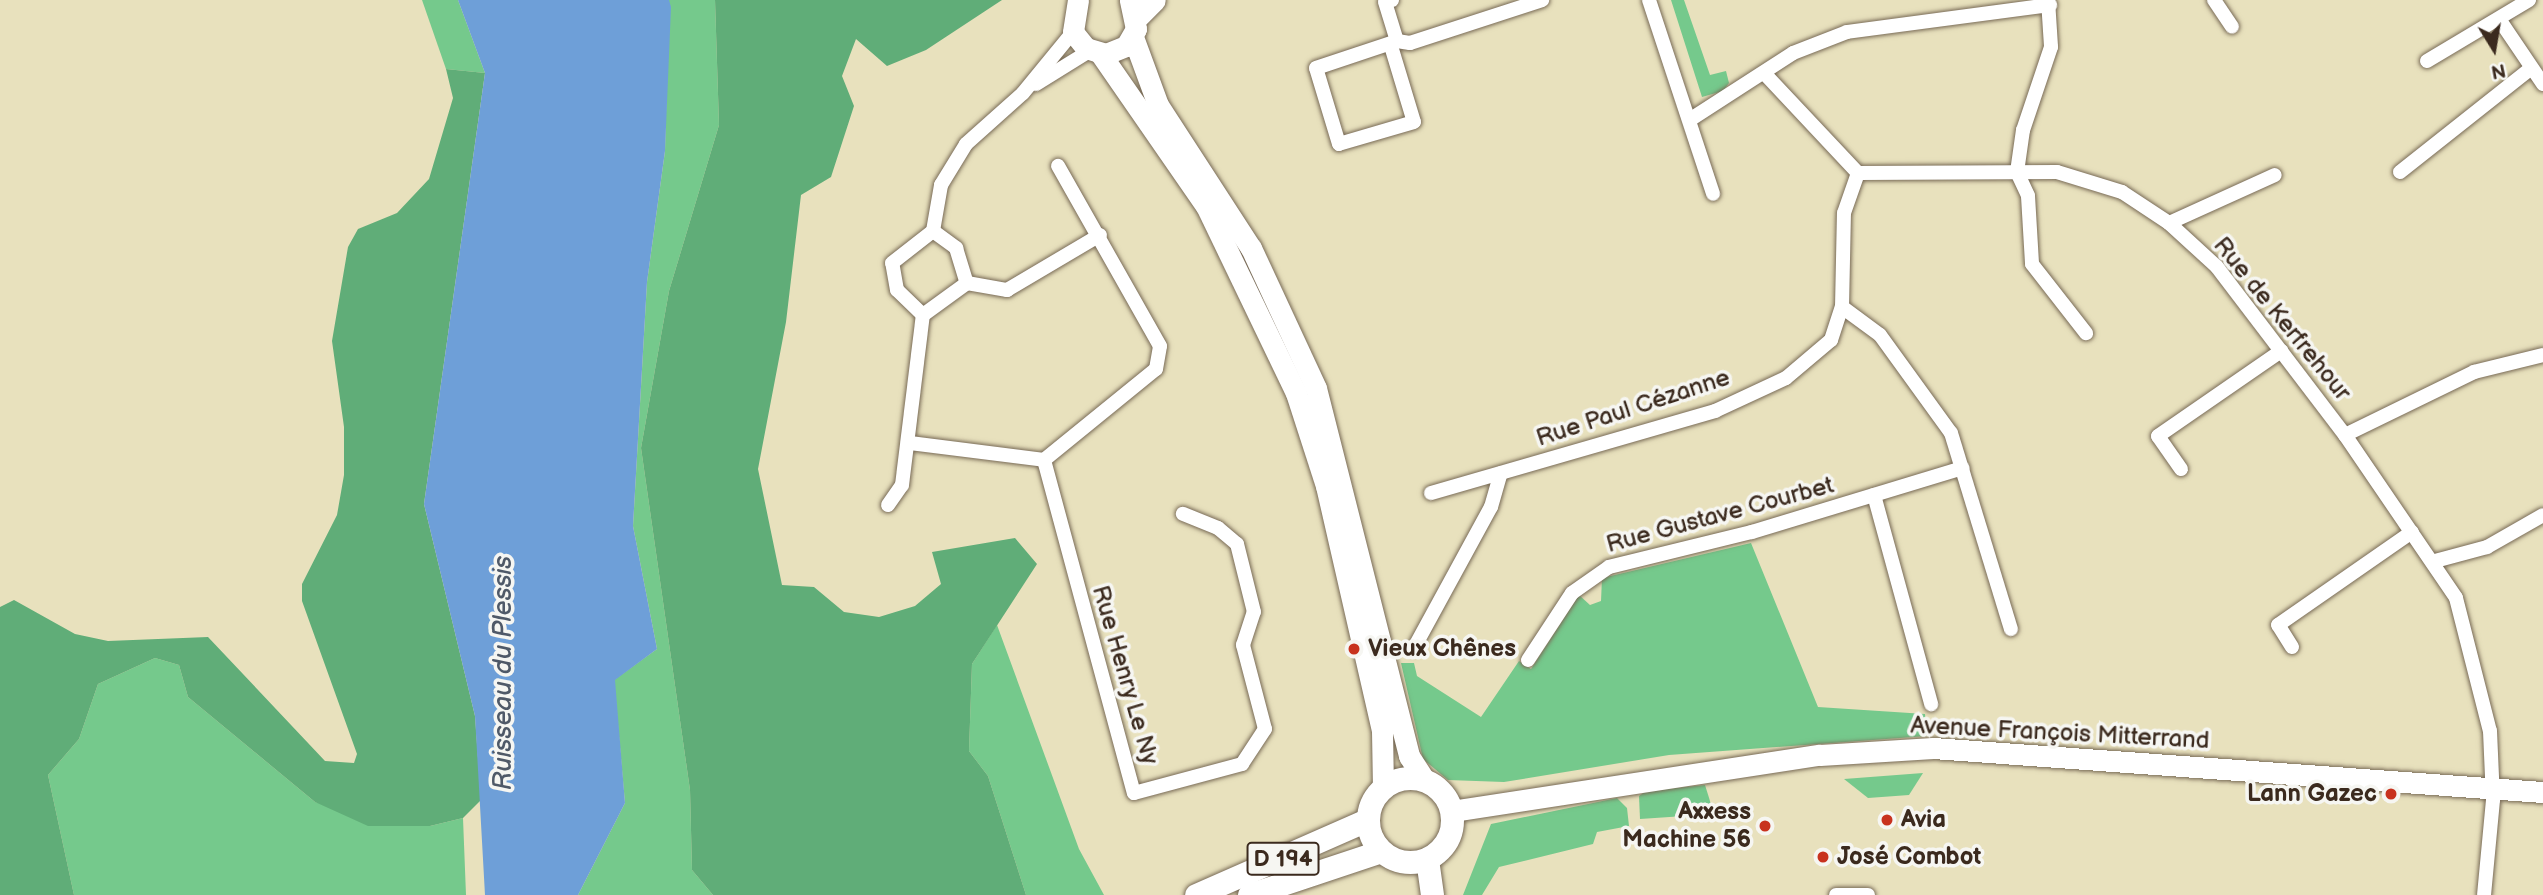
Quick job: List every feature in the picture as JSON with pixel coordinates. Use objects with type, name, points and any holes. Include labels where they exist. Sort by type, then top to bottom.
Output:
[{"type":"main road","points":[[1096,52],[1117,51],[1133,18],[1155,0]]},
{"type":"main road","points":[[1073,11],[1096,52],[1206,206],[1296,393],[1326,486],[1382,731],[1383,787]]},
{"type":"main road","points":[[1133,18],[1158,105],[1251,248],[1316,388],[1409,756],[1425,781],[1445,795],[1452,811],[1443,848],[1427,859],[1396,861],[1381,851],[1367,820],[1371,800],[1383,787],[1400,779],[1425,781]]},
{"type":"main road","name":"Avenue François Mitterrand","points":[[1452,811],[1820,755],[1933,748],[2543,792]]},
{"type":"main road","name":"D 194","points":[[1196,895],[1367,820]]},
{"type":"main road","name":"D 194","points":[[1249,895],[1381,851]]},
{"type":"main road","points":[[1427,859],[1432,895]]},
{"type":"street","points":[[1392,0],[1385,2],[1394,43],[1413,122],[1339,144],[1316,68],[1394,43],[1542,0]]},
{"type":"street","points":[[1649,0],[1691,119],[1713,194]]},
{"type":"street","points":[[2214,0],[2232,27]]},
{"type":"street","points":[[2427,61],[2501,22],[2529,0]]},
{"type":"street","points":[[1691,119],[1793,53],[1847,32],[2049,2],[2051,47],[2023,130],[2017,172],[2028,196],[2032,264],[2086,333]]},
{"type":"street","points":[[1023,93],[1073,11]]},
{"type":"street","points":[[2501,22],[2530,69],[2543,84]]},
{"type":"street","points":[[923,315],[897,290],[892,263],[933,231],[941,186],[966,144],[1023,93],[1096,52]]},
{"type":"street","points":[[2400,172],[2530,69]]},
{"type":"street","points":[[1764,73],[1858,173]]},
{"type":"street","points":[[910,443],[1044,460],[1156,369],[1160,346],[1153,324],[1058,166]]},
{"type":"street","name":"Rue de Kerfrehour","points":[[1858,173],[2057,173],[2122,192],[2169,223],[2217,267],[2345,435],[2435,561],[2456,598],[2490,731],[2493,789],[2484,895]]},
{"type":"street","name":"Rue Paul Cézanne","points":[[1431,493],[1715,411],[1786,378],[1831,340],[1842,307],[1844,213],[1858,173]]},
{"type":"street","points":[[2169,223],[2276,176]]},
{"type":"street","points":[[933,231],[956,248],[967,282]]},
{"type":"street","points":[[888,505],[902,485],[910,443],[923,315],[967,282],[1007,290],[1100,235]]},
{"type":"street","points":[[1842,307],[1880,335],[1951,433],[2011,629]]},
{"type":"street","points":[[2181,469],[2158,436],[2281,351]]},
{"type":"street","points":[[2345,435],[2474,372],[2543,355]]},
{"type":"street","name":"Rue Henry Le Ny","points":[[1044,460],[1135,793],[1242,764],[1265,729],[1243,645],[1254,612],[1237,544],[1218,528],[1183,514]]},
{"type":"street","name":"Rue Gustave Courbet","points":[[1528,660],[1572,593],[1609,567],[1874,495],[1962,468]]},
{"type":"street","points":[[1414,648],[1492,508],[1501,473]]},
{"type":"street","points":[[1874,495],[1930,704]]},
{"type":"street","points":[[2435,561],[2487,547],[2543,515]]},
{"type":"street","points":[[2292,647],[2278,625],[2412,532]]},
{"type":"street","points":[[1836,895],[1868,895]]},
{"type":"green space","points":[[422,0],[458,0],[485,73],[446,69]]},
{"type":"green space","points":[[669,0],[715,0],[719,125],[669,291],[641,448],[690,790],[692,870],[713,895],[578,895],[625,803],[614,680],[657,649],[633,526],[647,282],[665,151]]},
{"type":"green space","points":[[715,0],[1002,0],[926,50],[887,66],[856,39],[842,76],[854,106],[831,177],[801,195],[786,322],[758,469],[782,585],[814,587],[844,612],[879,617],[915,606],[941,584],[932,552],[1015,538],[1037,564],[972,664],[969,751],[988,776],[1026,895],[713,895],[692,870],[690,790],[641,448],[669,291],[719,125]]},
{"type":"green space","points":[[1671,0],[1684,0],[1710,75],[1726,71],[1729,83],[1723,91],[1702,97]]},
{"type":"green space","points":[[446,69],[485,73],[424,504],[475,716],[481,800],[463,818],[430,826],[368,826],[315,802],[188,697],[179,665],[155,658],[98,684],[79,739],[48,775],[74,895],[0,895],[0,607],[14,600],[75,634],[108,641],[208,637],[325,761],[354,763],[357,754],[302,601],[302,584],[337,515],[344,475],[344,427],[332,341],[348,247],[358,229],[397,213],[429,179],[453,98]]},
{"type":"green space","points":[[1751,543],[1818,707],[1925,714],[1927,736],[1669,755],[1504,782],[1448,780],[1423,759],[1401,663],[1414,663],[1417,676],[1481,717],[1519,661],[1531,669],[1579,595],[1590,605],[1601,601],[1602,578]]},
{"type":"green space","points":[[997,625],[1079,849],[1104,895],[1026,895],[988,776],[969,751],[972,664]]},
{"type":"green space","points":[[155,658],[179,665],[188,697],[315,802],[430,826],[463,818],[466,895],[74,895],[48,775],[79,739],[98,684]]},
{"type":"green space","points":[[1923,773],[1909,795],[1868,798],[1844,779]]},
{"type":"green space","points":[[1705,785],[1714,814],[1640,819],[1639,796],[1646,791]]},
{"type":"green space","points":[[1617,798],[1627,808],[1629,826],[1597,832],[1593,844],[1499,867],[1482,895],[1463,895],[1491,824]]},
{"type":"water","name":"Ruisseau du Plessis","points":[[458,0],[669,0],[671,7],[665,151],[647,282],[633,526],[657,649],[615,680],[625,803],[578,895],[485,895],[475,716],[424,504],[485,73]]},
{"type":"place","name":"Vieux Chênes","points":[[1354,649]]},
{"type":"place","name":"Lann Gazec","points":[[2391,794]]},
{"type":"place","name":"Avia","points":[[1887,820]]},
{"type":"place","name":"Axxess Machine 56","points":[[1765,826]]},
{"type":"place","name":"José Combot","points":[[1823,857]]}]
